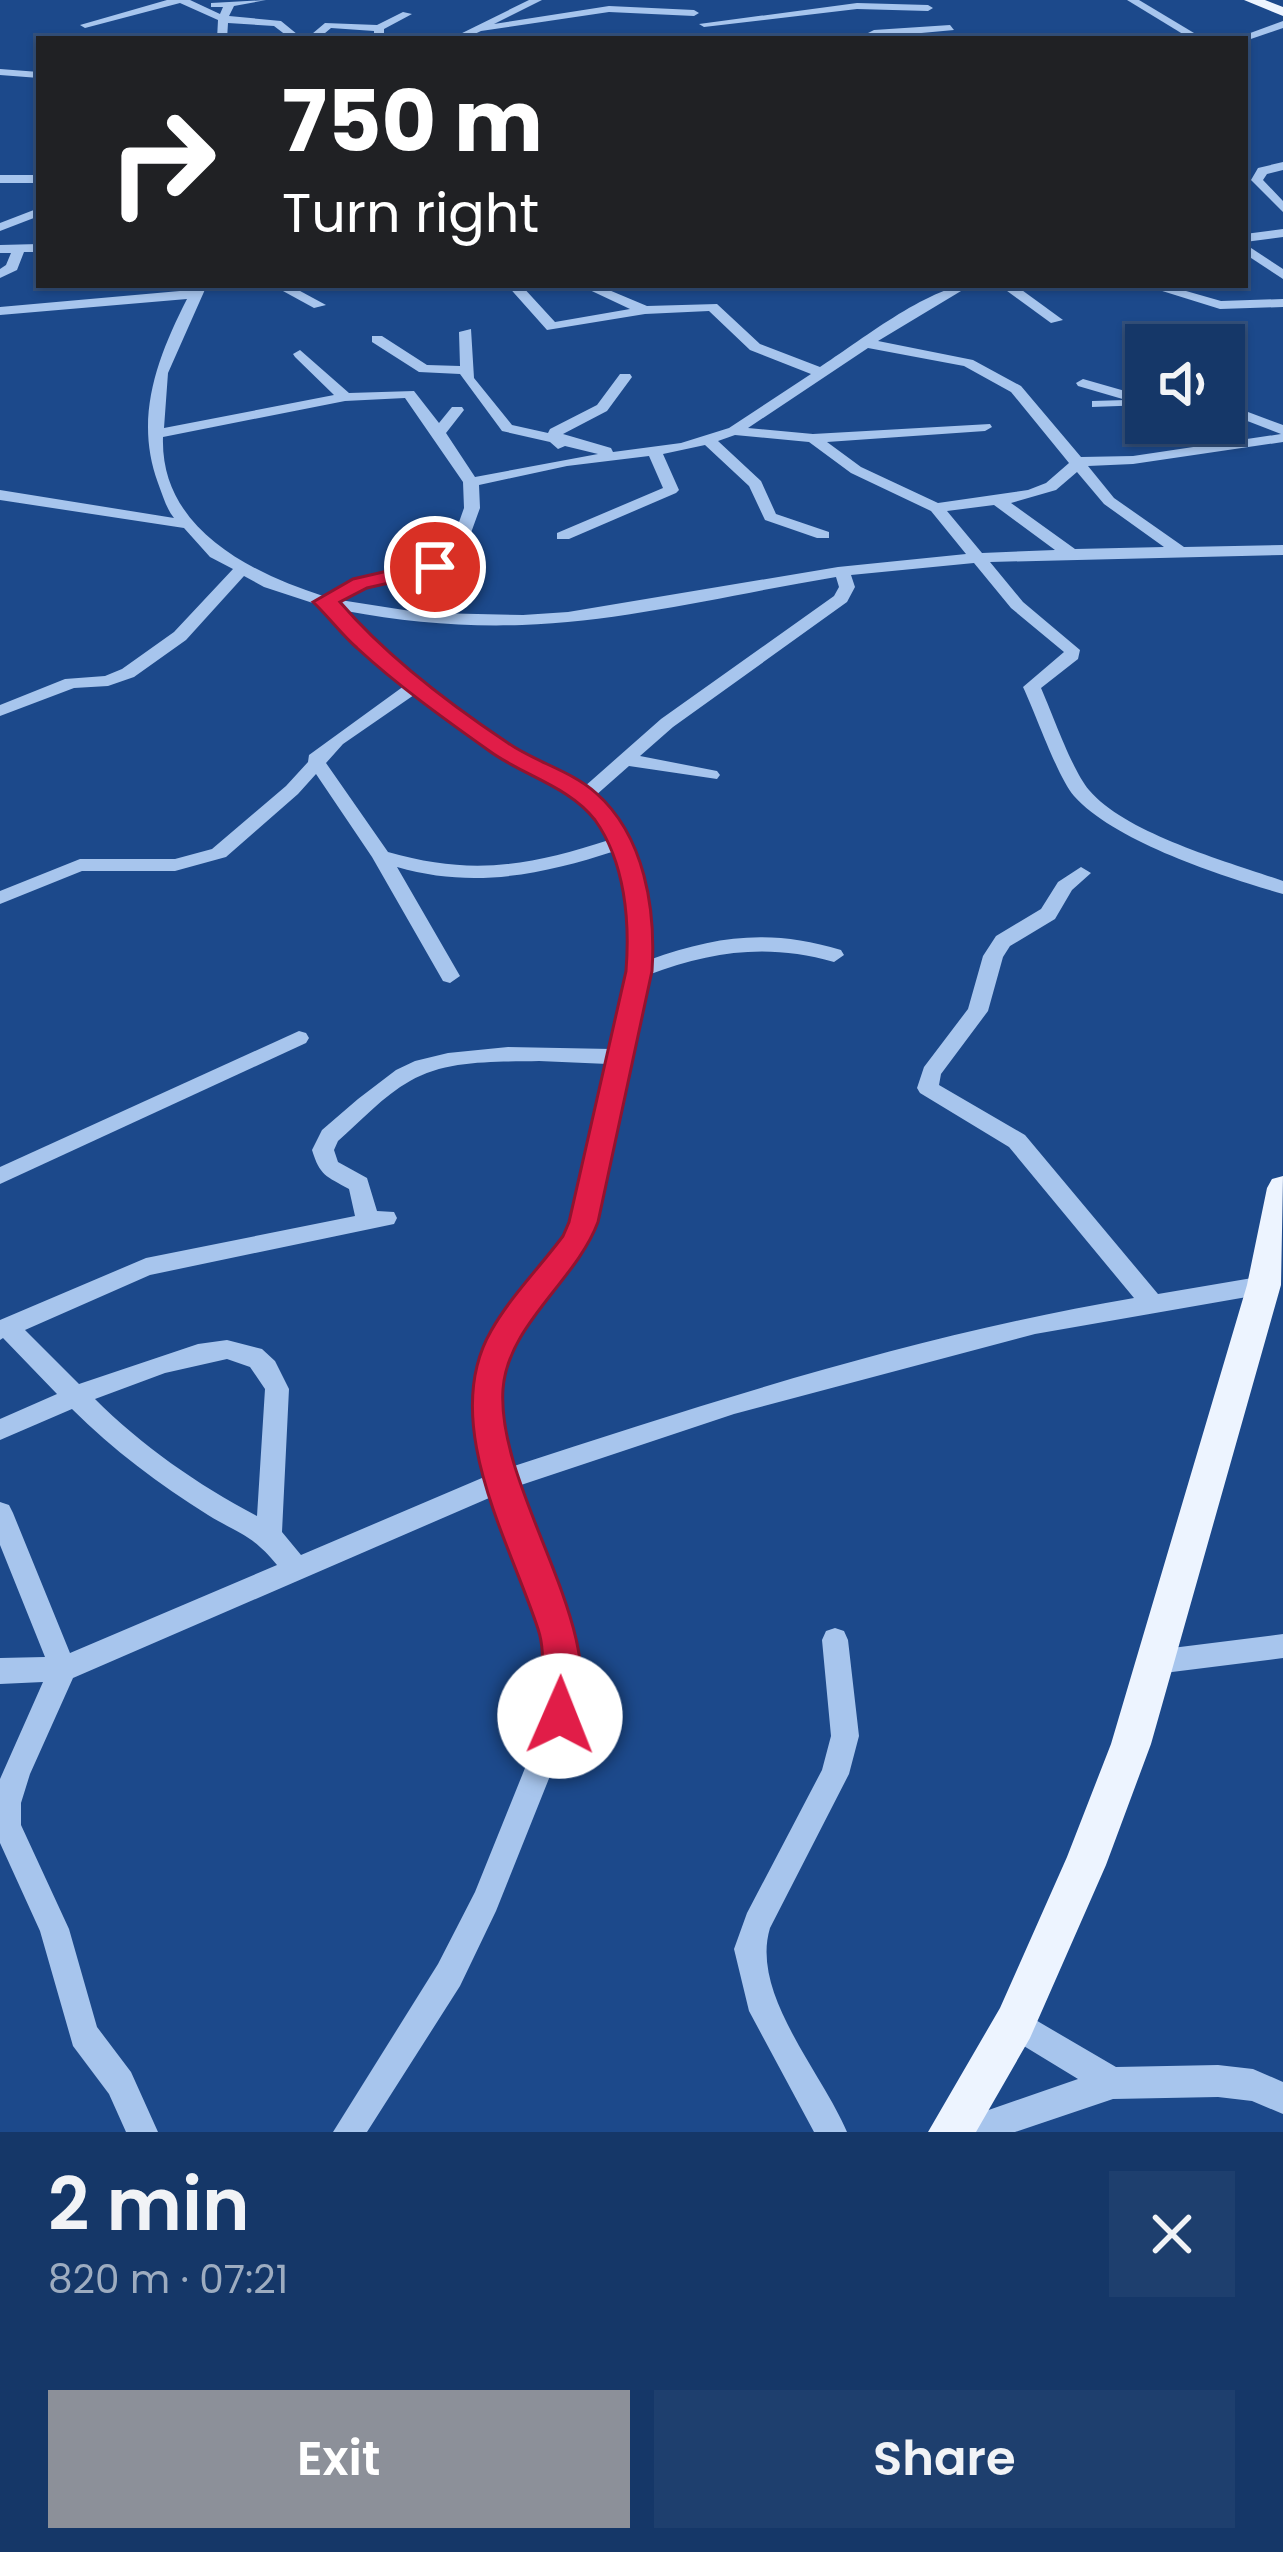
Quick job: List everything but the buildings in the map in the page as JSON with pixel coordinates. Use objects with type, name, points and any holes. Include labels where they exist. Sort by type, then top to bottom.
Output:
[{"type":"main road","points":[[1251,0],[1283,12]]},
{"type":"main road","points":[[951,2132],[1015,2023],[1085,1865],[1156,1662],[1264,1285],[1283,1188]]},
{"type":"street","points":[[98,36],[85,25],[180,0],[223,19],[278,23],[294,36]]},
{"type":"street","points":[[196,5],[261,0]]},
{"type":"street","points":[[487,31],[537,0]]},
{"type":"street","points":[[683,0],[715,36]]},
{"type":"street","points":[[1132,0],[1194,36]]},
{"type":"street","points":[[704,24],[857,6],[925,4],[959,36]]},
{"type":"street","points":[[229,5],[221,36],[256,23]]},
{"type":"street","points":[[487,31],[615,8],[694,13]]},
{"type":"street","points":[[314,36],[328,25],[379,33],[406,14]]},
{"type":"street","points":[[1248,36],[1283,24]]},
{"type":"street","points":[[869,36],[950,28]]},
{"type":"street","points":[[0,72],[36,76]]},
{"type":"street","points":[[1283,166],[1262,171],[1258,180],[1283,208]]},
{"type":"street","points":[[0,182],[36,179]]},
{"type":"street","points":[[0,227],[36,213]]},
{"type":"street","points":[[1248,238],[1283,232]]},
{"type":"street","points":[[0,249],[36,248]]},
{"type":"street","points":[[0,274],[12,267],[19,249]]},
{"type":"street","points":[[1248,250],[1283,274]]},
{"type":"street","points":[[285,288],[319,305]]},
{"type":"street","points":[[517,288],[553,327],[645,310],[712,307],[755,347],[822,373]]},
{"type":"street","points":[[593,288],[645,310]]},
{"type":"street","points":[[471,482],[709,441],[734,431],[959,288]]},
{"type":"street","points":[[1010,288],[1056,320]]},
{"type":"street","points":[[1160,288],[1220,305],[1283,302]]},
{"type":"street","points":[[0,310],[121,293],[198,290],[159,382],[161,481],[182,524],[209,550],[241,570],[328,604],[424,619],[524,620],[596,613],[842,572],[982,560],[1283,550]]},
{"type":"street","points":[[466,332],[464,370],[486,406],[507,428],[618,454]]},
{"type":"street","points":[[377,339],[424,369],[464,370]]},
{"type":"street","points":[[866,343],[946,356],[1012,387],[1114,505],[1182,553]]},
{"type":"street","points":[[300,354],[344,397]]},
{"type":"street","points":[[555,438],[560,428],[607,404],[625,377]]},
{"type":"street","points":[[1083,383],[1125,396]]},
{"type":"street","points":[[157,434],[344,397],[405,393],[423,409],[471,482],[468,523],[453,550],[435,567],[361,583],[328,604]]},
{"type":"street","points":[[1097,404],[1125,403]]},
{"type":"street","points":[[423,409],[486,406]]},
{"type":"street","points":[[439,433],[457,410]]},
{"type":"street","points":[[1245,415],[1283,434]]},
{"type":"street","points":[[734,431],[813,438],[985,427]]},
{"type":"street","points":[[936,508],[1042,492],[1078,462],[1133,460],[1283,434]]},
{"type":"street","points":[[555,438],[567,462]]},
{"type":"street","points":[[813,438],[856,470],[936,508],[1017,605],[1072,650],[1072,656],[1032,687],[1079,791],[1089,801],[1155,837],[1283,888]]},
{"type":"street","points":[[709,441],[756,484],[770,517],[823,535]]},
{"type":"street","points":[[563,536],[671,490],[654,451]]},
{"type":"street","points":[[994,498],[1075,557]]},
{"type":"street","points":[[3,499],[182,524]]},
{"type":"street","points":[[424,619],[435,567]]},
{"type":"street","points":[[0,710],[71,683],[108,681],[128,673],[180,636],[241,570]]},
{"type":"street","points":[[585,795],[624,759],[841,598],[847,587],[842,572]]},
{"type":"street","points":[[328,604],[362,641],[504,752],[585,795],[606,818],[619,843],[637,896],[642,932],[639,971],[576,1241],[503,1337],[487,1384],[487,1434],[558,1636],[563,1672],[560,1716],[485,1901],[449,1975],[349,2132]]},
{"type":"street","points":[[0,898],[80,866],[176,865],[219,853],[292,790],[315,759],[417,686]]},
{"type":"street","points":[[315,759],[381,856],[449,976]]},
{"type":"street","points":[[624,759],[711,775]]},
{"type":"street","points":[[381,856],[420,869],[487,878],[557,864],[619,843]]},
{"type":"street","points":[[1081,873],[1065,886],[1048,914],[1009,933],[1003,941],[978,1011],[931,1072],[928,1088],[1026,1150],[1150,1301]]},
{"type":"street","points":[[639,971],[722,943],[808,947],[834,955]]},
{"type":"street","points":[[0,1176],[299,1038]]},
{"type":"street","points":[[296,1570],[269,1534],[120,1441],[4,1329],[146,1267],[377,1220],[358,1184],[328,1167],[323,1150],[330,1136],[404,1075],[424,1066],[517,1054],[618,1057]]},
{"type":"street","points":[[0,1671],[63,1669],[502,1481],[824,1377],[1150,1301],[1264,1285]]},
{"type":"street","points":[[0,1430],[73,1397],[206,1352],[228,1348],[248,1353],[268,1368],[278,1389],[269,1534]]},
{"type":"street","points":[[0,1513],[63,1669],[16,1773],[7,1803],[7,1826],[54,1929],[84,2035],[120,2083],[142,2132]]},
{"type":"street","points":[[831,2132],[760,2000],[748,1949],[835,1774],[845,1736],[835,1640]]},
{"type":"street","points":[[1156,1662],[1283,1646]]},
{"type":"street","points":[[1015,2023],[1113,2083]]},
{"type":"street","points":[[968,2132],[1113,2083],[1218,2081],[1253,2085],[1283,2098]]},
{"type":"route","points":[[435,567],[361,583],[324,602],[332,605],[362,641],[459,719],[504,752],[585,795],[606,818],[619,843],[637,896],[642,932],[639,971],[584,1222],[576,1241],[503,1337],[487,1384],[487,1434],[558,1636],[563,1672],[560,1716]]}]
